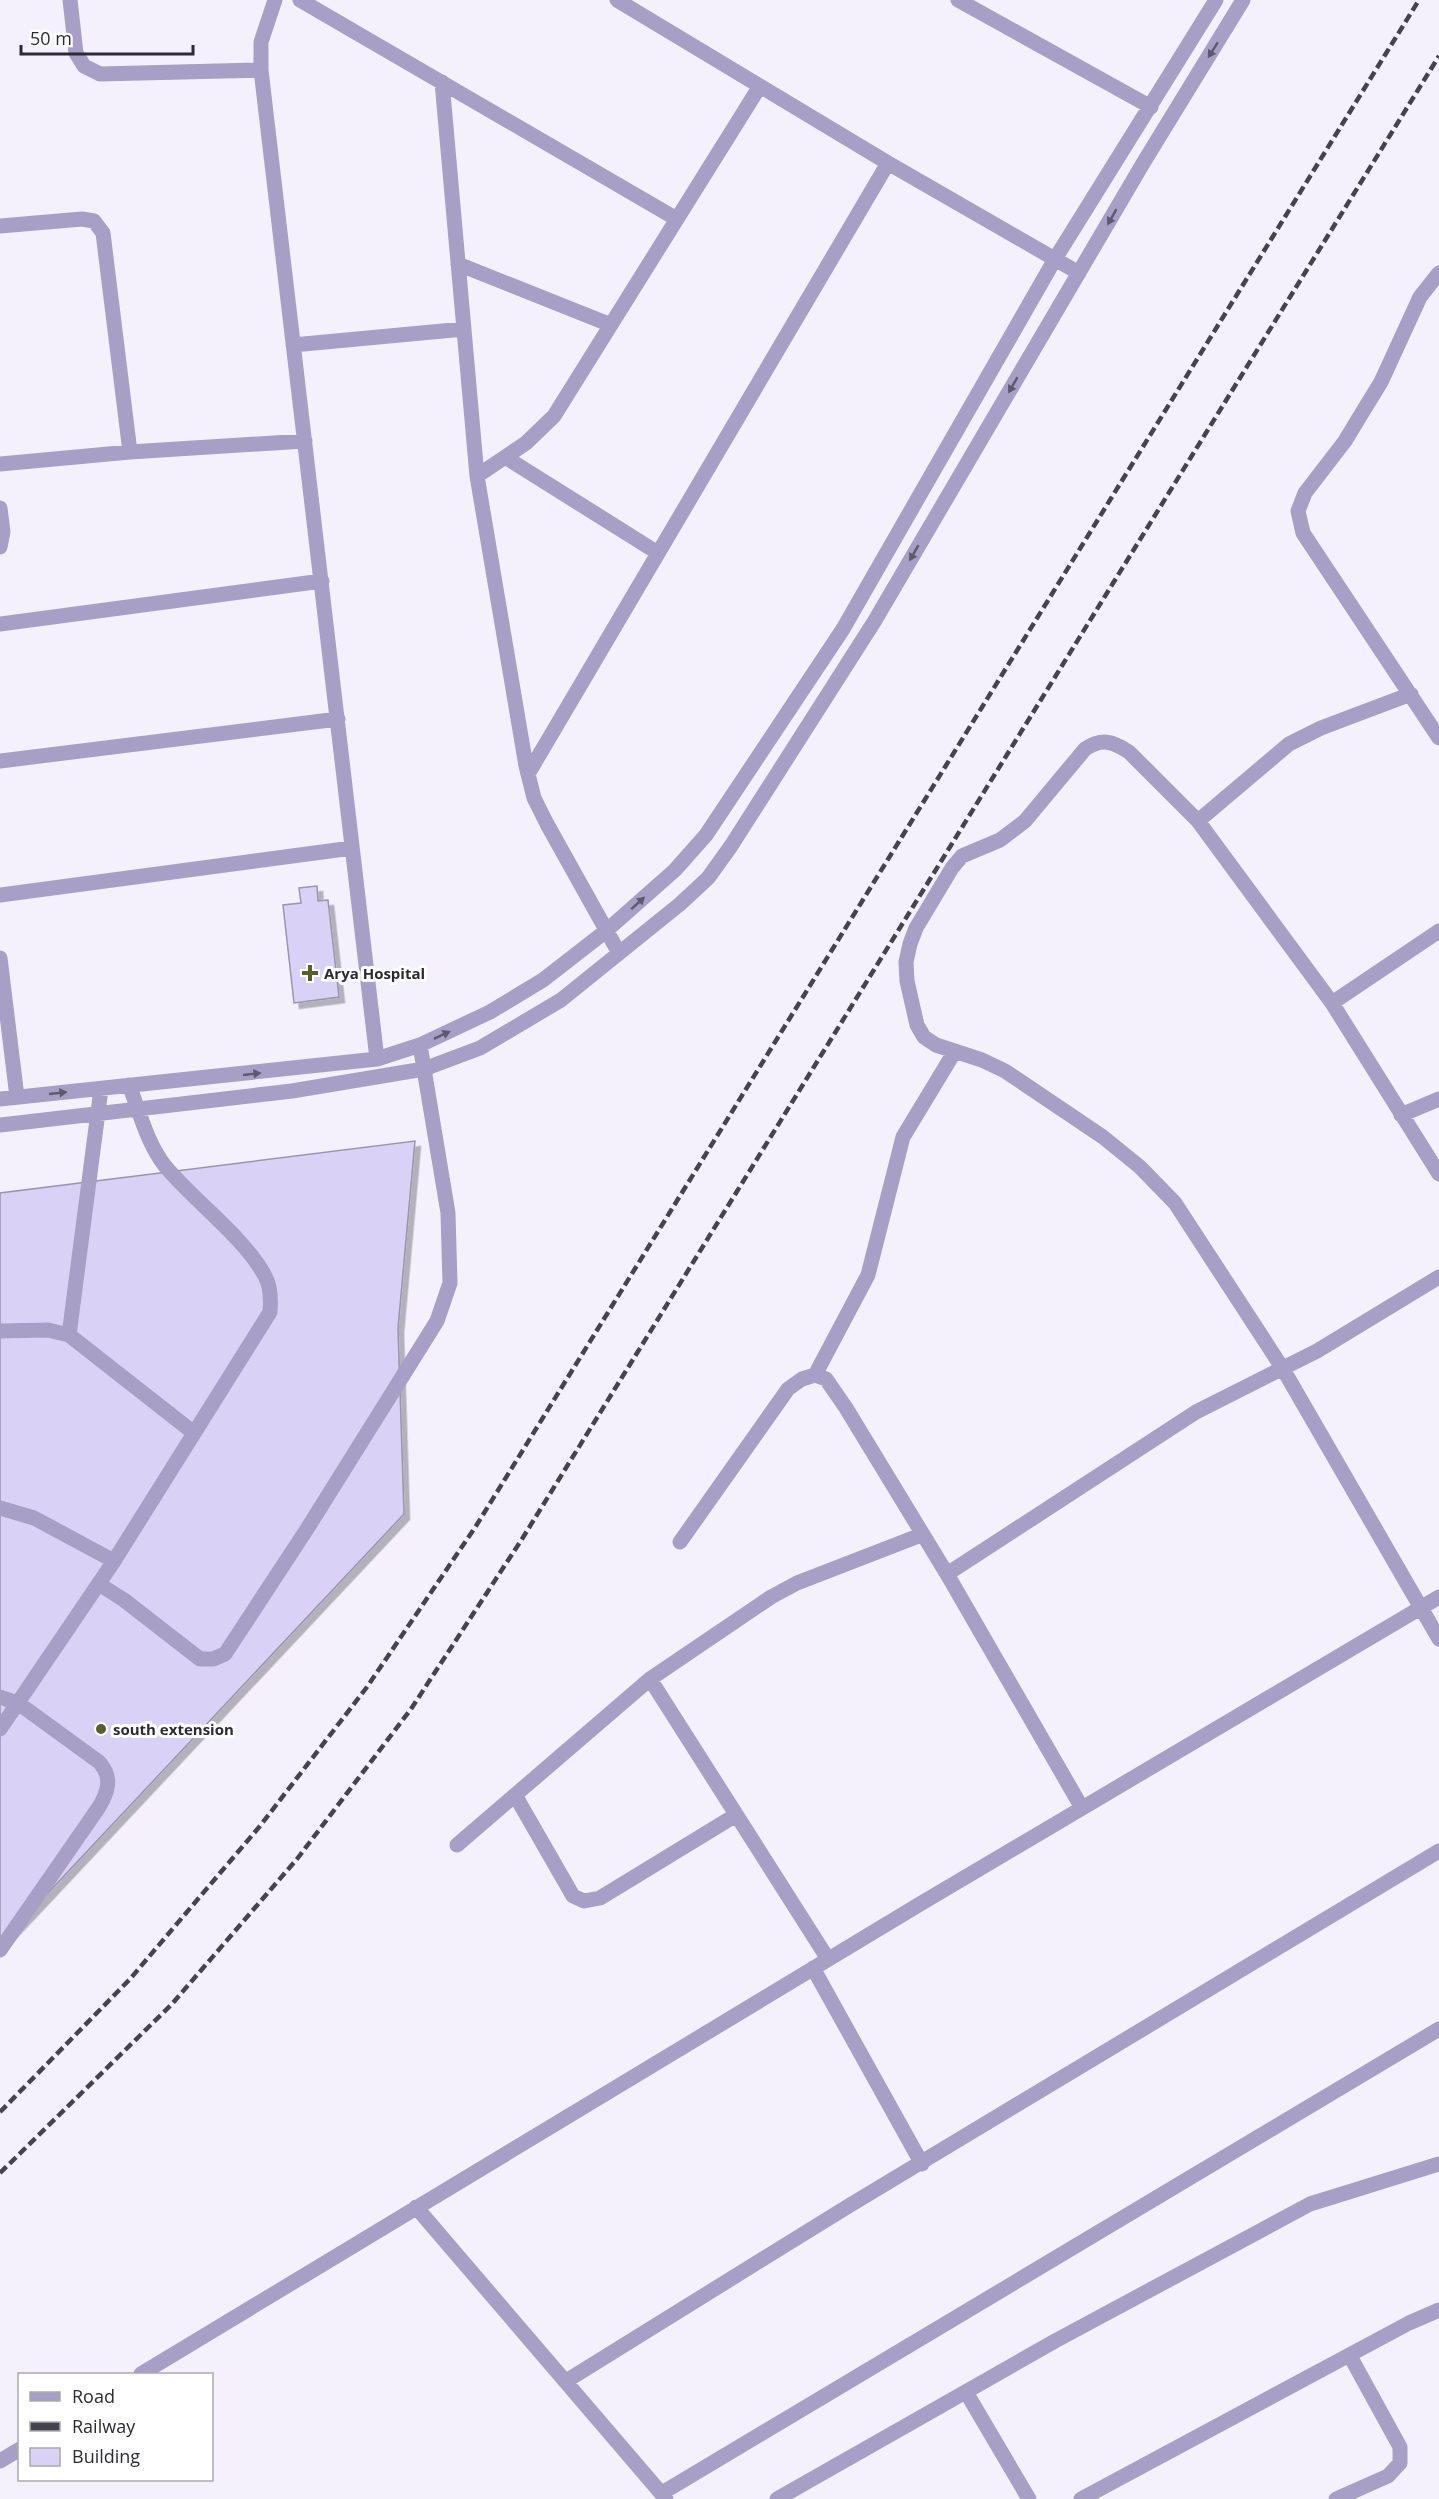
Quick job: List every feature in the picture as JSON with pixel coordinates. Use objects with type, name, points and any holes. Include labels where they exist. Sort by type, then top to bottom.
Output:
[{"type":"street","points":[[70,0],[76,53],[84,66],[100,74],[261,70]]},
{"type":"street","points":[[275,0],[261,42],[261,70],[377,1059]]},
{"type":"street","points":[[300,0],[675,218]]},
{"type":"street","points":[[958,0],[978,5],[1151,106]]},
{"type":"street","points":[[0,1099],[377,1059],[420,1045],[490,1012],[543,980],[606,932],[675,870],[706,835],[837,639],[1055,259],[1216,0]]},
{"type":"street","points":[[0,1125],[292,1091],[424,1069],[480,1048],[561,1000],[680,904],[708,878],[731,846],[874,622],[1142,165],[1244,0]]},
{"type":"street","points":[[626,2],[888,163],[1079,273]]},
{"type":"street","points":[[442,82],[477,476],[528,774],[534,798],[547,824],[619,953]]},
{"type":"street","points":[[477,476],[526,443],[554,416],[675,218],[760,86]]},
{"type":"street","points":[[528,774],[888,163]]},
{"type":"street","points":[[0,226],[82,219],[94,221],[103,233],[130,452]]},
{"type":"street","points":[[458,264],[611,325]]},
{"type":"street","points":[[1439,273],[1420,297],[1381,382],[1345,441],[1305,493],[1298,511],[1303,533],[1412,694],[1439,738]]},
{"type":"street","points":[[293,345],[464,329]]},
{"type":"street","points":[[0,464],[130,452],[305,441]]},
{"type":"street","points":[[505,457],[658,553]]},
{"type":"street","points":[[0,508],[3,532],[0,548]]},
{"type":"street","points":[[0,624],[322,581]]},
{"type":"street","points":[[1198,821],[1289,744],[1321,728],[1412,694]]},
{"type":"street","points":[[0,761],[338,720]]},
{"type":"street","points":[[1439,1174],[1332,1003],[1198,821],[1129,752],[1107,741],[1097,741],[1085,749],[1024,821],[1000,840],[962,856],[952,868],[916,928],[906,962],[912,1007],[924,1037],[936,1045],[1005,1071],[1103,1137],[1140,1167],[1175,1203],[1283,1369],[1439,1639]]},
{"type":"street","points":[[0,896],[352,848]]},
{"type":"street","points":[[1332,1003],[1439,931]]},
{"type":"street","points":[[0,958],[17,1097]]},
{"type":"street","points":[[99,1584],[124,1600],[200,1659],[213,1659],[225,1654],[307,1529],[437,1321],[450,1283],[448,1213],[420,1045]]},
{"type":"street","points":[[815,1375],[868,1275],[903,1137],[956,1051]]},
{"type":"street","points":[[0,1729],[114,1561],[270,1312],[271,1295],[266,1277],[250,1254],[165,1166],[152,1147],[129,1086]]},
{"type":"street","points":[[69,1335],[101,1089]]},
{"type":"street","points":[[1401,1115],[1439,1099]]},
{"type":"street","points":[[947,1574],[1196,1412],[1317,1351],[1439,1277]]},
{"type":"street","points":[[0,1331],[38,1330],[69,1335],[194,1434]]},
{"type":"street","points":[[680,1542],[788,1389],[802,1379],[815,1375],[826,1379],[947,1574],[1082,1808]]},
{"type":"street","points":[[0,1508],[34,1518],[114,1561]]},
{"type":"street","points":[[458,1845],[650,1679],[771,1597],[797,1583],[921,1535]]},
{"type":"street","points":[[143,2373],[828,1959],[1439,1597]]},
{"type":"street","points":[[650,1679],[828,1959]]},
{"type":"street","points":[[0,1697],[18,1703],[99,1762],[105,1769],[108,1782],[106,1795],[99,1808],[0,1950]]},
{"type":"street","points":[[515,1795],[573,1896],[584,1901],[600,1898],[736,1815]]},
{"type":"street","points":[[566,2381],[850,2205],[922,2164],[1439,1851]]},
{"type":"street","points":[[813,1968],[922,2164]]},
{"type":"street","points":[[416,2207],[664,2496],[1439,2029]]},
{"type":"street","points":[[777,2499],[1055,2341],[1310,2204],[1439,2164]]},
{"type":"street","points":[[1081,2499],[1409,2323],[1439,2310]]},
{"type":"street","points":[[1336,2499],[1388,2476],[1400,2463],[1400,2447],[1350,2356]]},
{"type":"street","points":[[966,2392],[1029,2499]]},
{"type":"street","points":[[0,2461],[18,2450]]},
{"type":"building","points":[[317,886],[318,901],[328,900],[339,997],[294,1003],[283,905],[301,903],[299,888]]},
{"type":"building","name":"south extension","points":[[415,1141],[398,1328],[404,1514],[0,1944],[0,1193]]},
{"type":"railway","points":[[0,2112],[130,1979],[260,1826],[367,1687],[476,1526],[1419,0]]},
{"type":"railway","points":[[0,2173],[172,2004],[297,1859],[411,1709],[522,1539],[1439,56]]},
{"type":"place","name":"Arya Hospital","points":[[310,973]]},
{"type":"place","name":"south extension","points":[[101,1729]]}]
